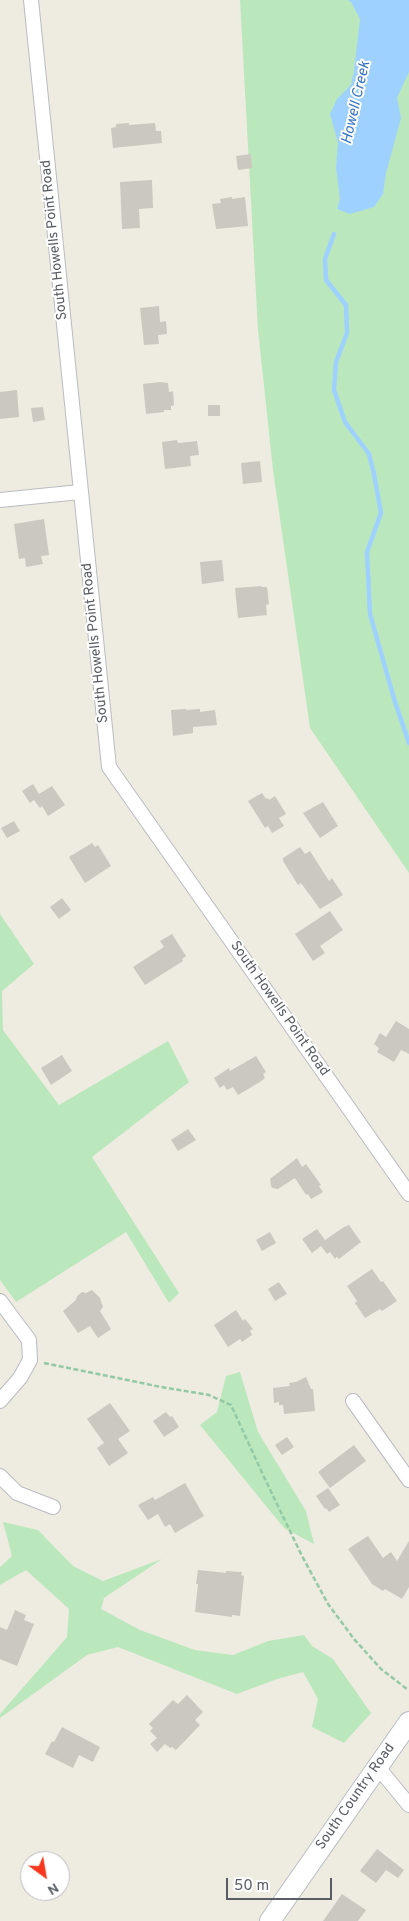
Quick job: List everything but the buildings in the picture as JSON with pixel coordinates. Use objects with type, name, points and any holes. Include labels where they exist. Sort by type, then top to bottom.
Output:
[{"type":"main road","name":"South Country Road","points":[[270,1921],[409,1722]]},
{"type":"street","name":"South Howells Point Road","points":[[31,0],[80,492],[110,767],[409,1194]]},
{"type":"street","points":[[0,500],[80,492]]},
{"type":"street","points":[[0,1301],[29,1340],[30,1360],[20,1378],[0,1401]]},
{"type":"street","points":[[353,1400],[409,1480]]},
{"type":"street","points":[[0,1476],[16,1493],[53,1507]]},
{"type":"street","points":[[377,1766],[409,1805]]},
{"type":"path","points":[[30,1360],[209,1395],[231,1405],[302,1556],[328,1604],[354,1639],[381,1669],[408,1689]]},
{"type":"green space","points":[[240,0],[409,0],[409,873],[310,728],[273,470],[258,330]]},
{"type":"green space","points":[[0,914],[34,964],[2,991],[3,1030],[59,1105],[168,1041],[189,1082],[92,1157],[179,1293],[169,1303],[126,1232],[16,1302],[0,1280]]},
{"type":"green space","points":[[240,1372],[258,1432],[306,1511],[314,1544],[284,1528],[200,1425],[217,1412],[226,1376]]},
{"type":"green space","points":[[3,1522],[38,1530],[73,1566],[103,1581],[162,1559],[104,1598],[101,1609],[140,1630],[195,1650],[233,1655],[268,1641],[304,1635],[312,1646],[333,1659],[371,1713],[344,1743],[312,1727],[318,1699],[303,1672],[277,1679],[237,1694],[118,1647],[87,1655],[0,1718],[0,1714],[67,1637],[69,1609],[26,1570],[0,1585],[0,1567],[12,1556]]},
{"type":"water","points":[[348,0],[409,0],[409,72],[397,98],[401,118],[386,173],[383,194],[374,207],[350,214],[337,209],[340,199],[336,168],[338,143],[330,114],[337,99],[351,85],[354,71],[360,19]]},
{"type":"waterway","name":"Howell Creek","points":[[334,234],[325,259],[326,280],[346,305],[347,333],[336,362],[334,390],[345,422],[369,454],[374,474],[381,513],[367,552],[370,614],[395,702],[409,743]]}]
